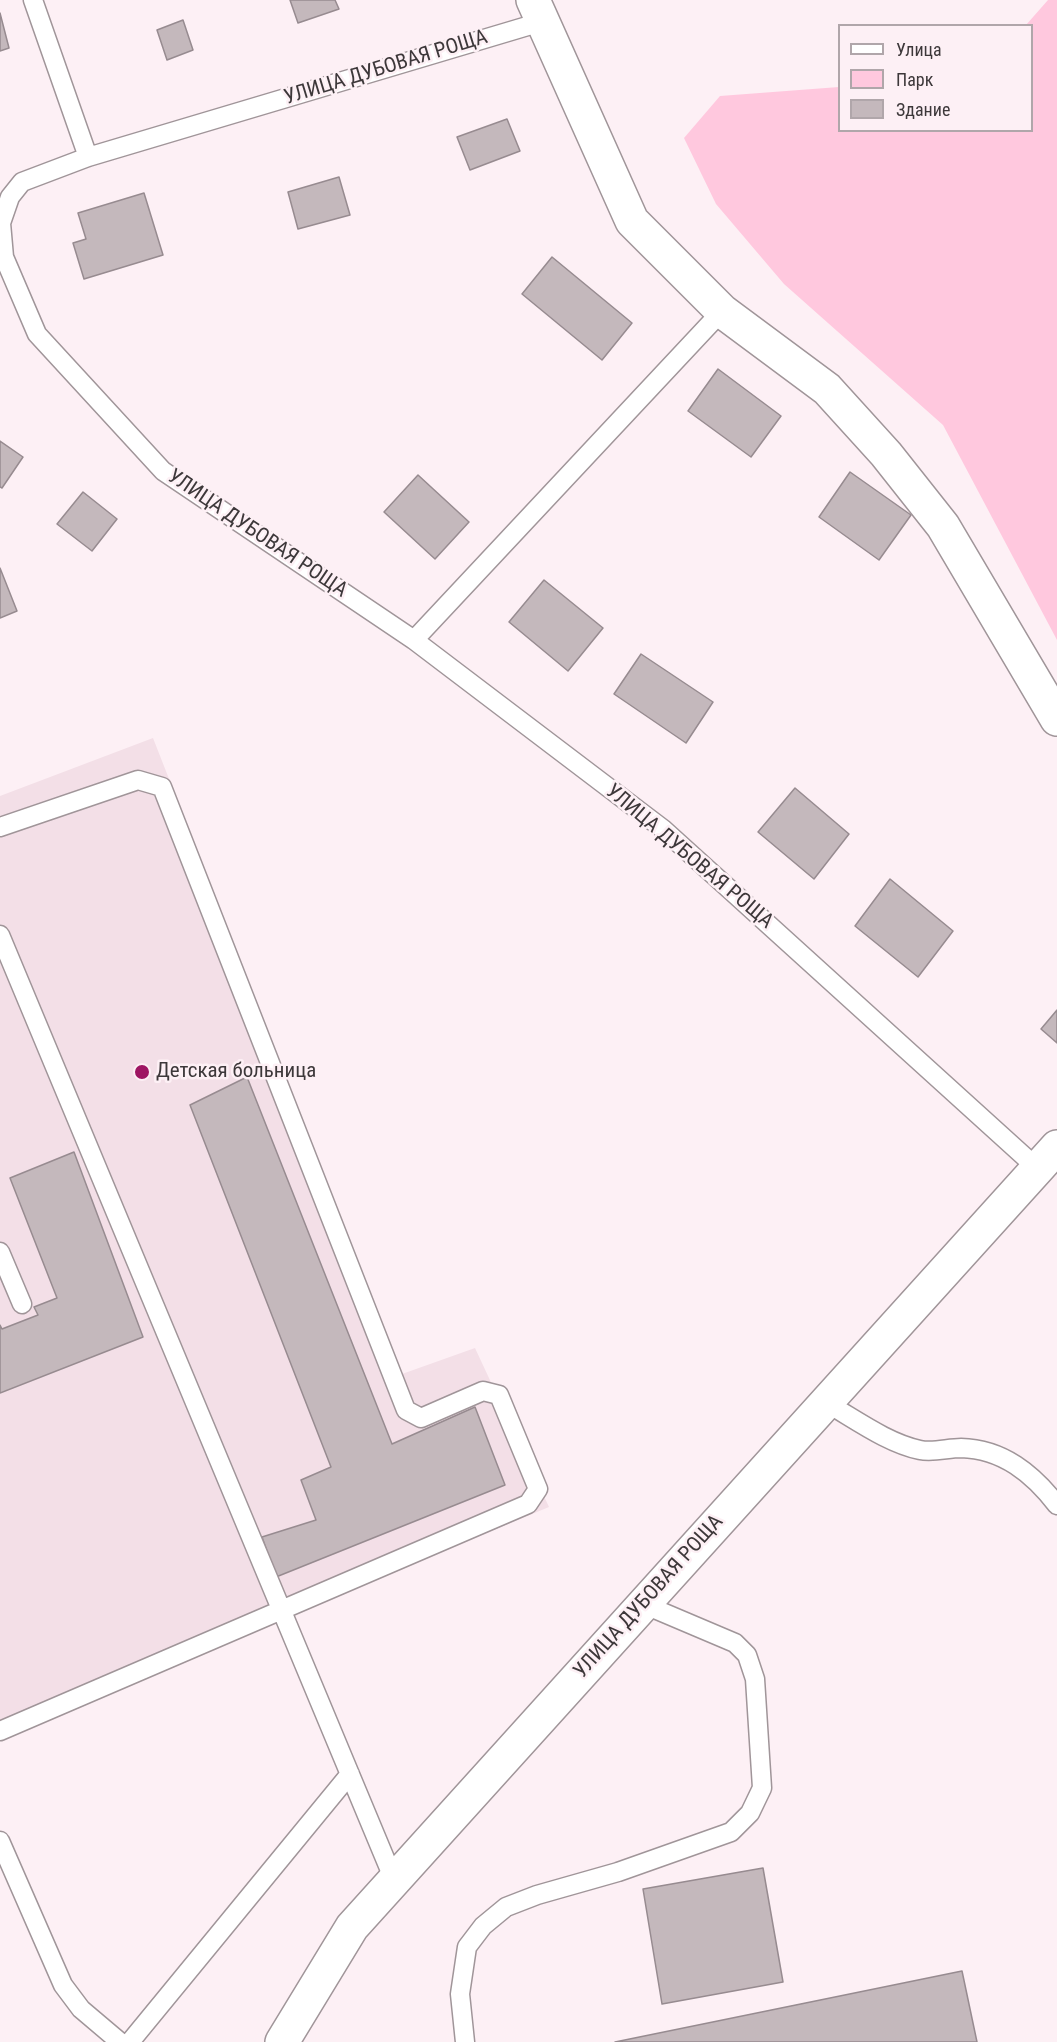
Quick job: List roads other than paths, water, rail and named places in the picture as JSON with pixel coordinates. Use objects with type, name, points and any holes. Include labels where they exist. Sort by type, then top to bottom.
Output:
[{"type":"street","name":"УЛИЦА ДУБОВАЯ РОЩА","points":[[537,11],[632,221],[722,311],[827,389],[886,454],[943,526],[1057,719]]},
{"type":"street","name":"УЛИЦА ДУБОВАЯ РОЩА","points":[[282,2042],[351,1927],[1047,1157]]},
{"type":"lane","points":[[33,0],[88,157]]},
{"type":"lane","name":"УЛИЦА ДУБОВАЯ РОЩА","points":[[537,11],[88,157],[22,182],[5,198],[1,223],[3,257],[37,334],[163,471],[414,640],[663,829],[1047,1157]]},
{"type":"lane","points":[[414,640],[722,311]]},
{"type":"lane","points":[[0,827],[138,780],[162,787],[406,1410],[421,1418],[483,1391],[499,1395],[538,1489],[528,1504],[0,1731]]},
{"type":"lane","points":[[0,934],[280,1611],[394,1880]]},
{"type":"lane","points":[[0,1252],[22,1304]]},
{"type":"lane","points":[[825,1402],[901,1444],[922,1451],[963,1448],[1000,1455],[1036,1479],[1057,1505]]},
{"type":"lane","points":[[465,2042],[460,1994],[467,1947],[483,1926],[507,1907],[537,1895],[618,1872],[731,1832],[750,1813],[762,1788],[755,1679],[747,1655],[735,1643],[643,1604]]},
{"type":"lane","points":[[130,2042],[350,1774]]},
{"type":"lane","points":[[0,1841],[63,1985],[81,2009],[120,2042]]},
{"type":"place","name":"Детская больница","points":[[142,1072]]}]
